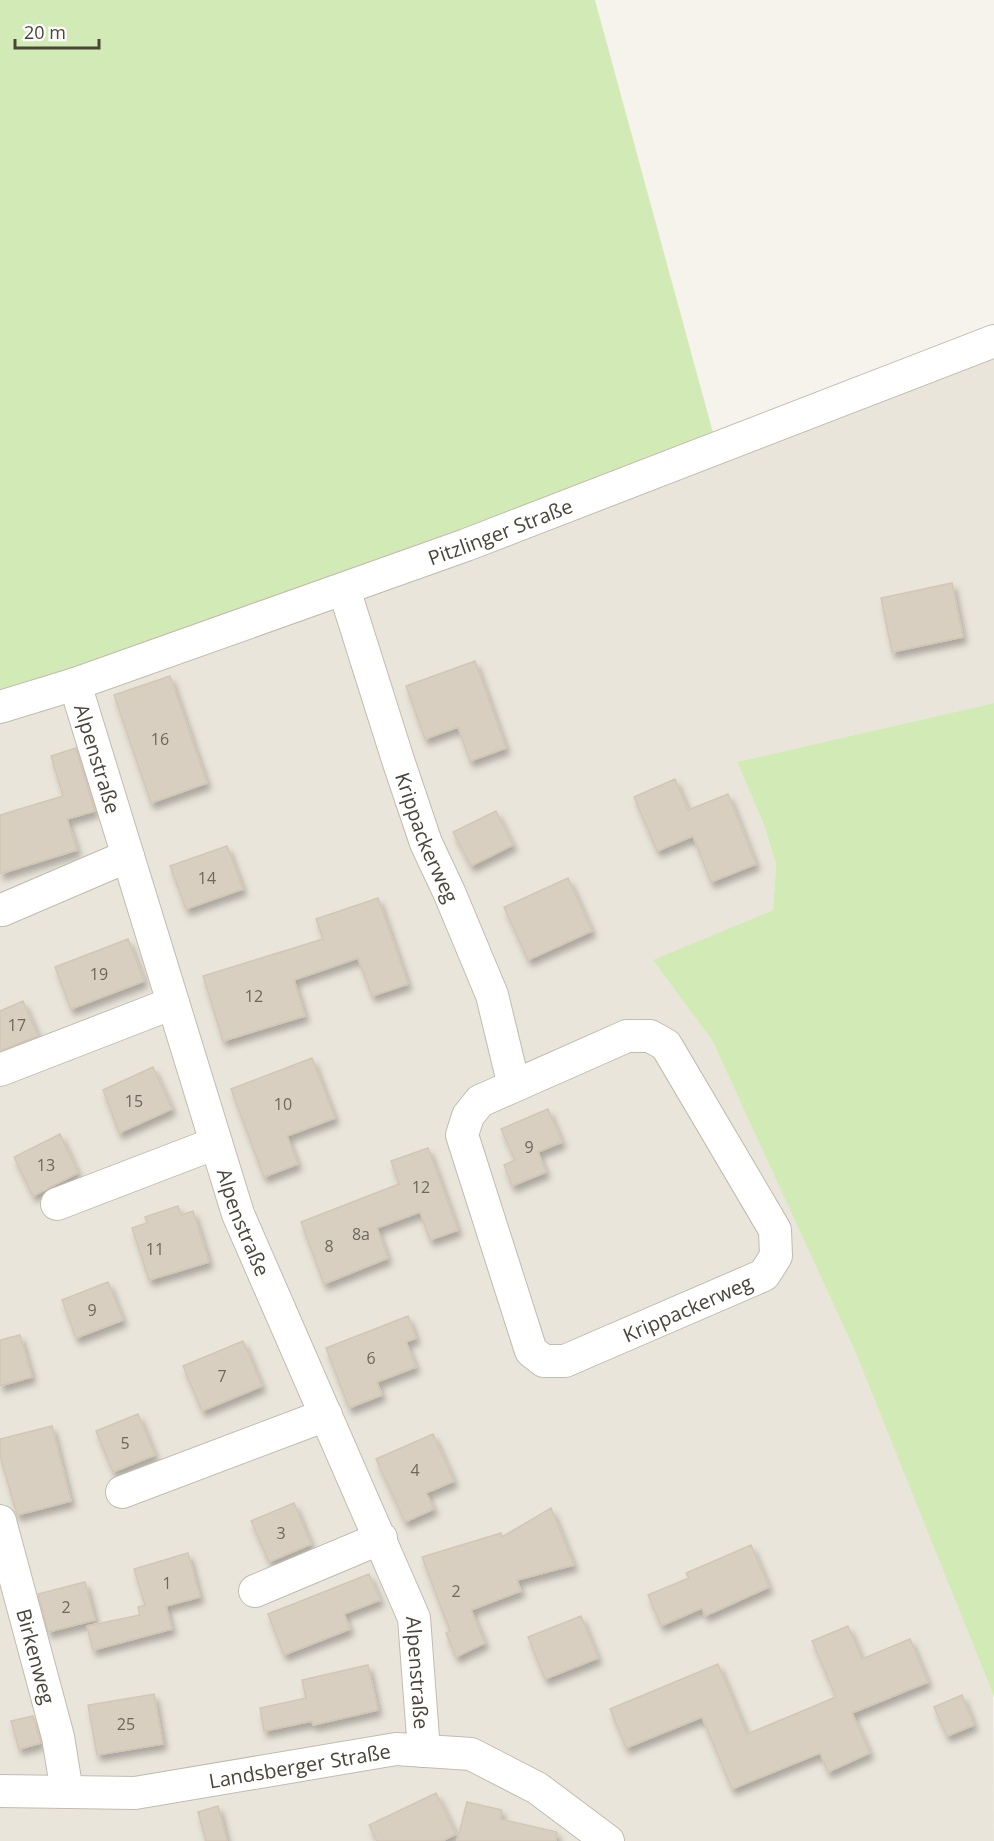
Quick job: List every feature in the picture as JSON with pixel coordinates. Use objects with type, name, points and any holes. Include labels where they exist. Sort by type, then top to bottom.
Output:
[{"type":"street","name":"Pitzlinger Straße","points":[[0,707],[75,684],[344,589],[618,487],[994,341]]},
{"type":"street","name":"Krippackerweg","points":[[344,589],[426,843],[492,995],[514,1086]]},
{"type":"street","name":"Alpenstraße","points":[[75,684],[238,1214],[414,1618],[424,1751]]},
{"type":"street","points":[[2,910],[128,856]]},
{"type":"street","points":[[0,1070],[173,1003]]},
{"type":"street","name":"Krippackerweg","points":[[650,1035],[666,1045],[775,1230],[776,1256],[764,1275],[565,1361],[544,1361],[531,1351],[462,1135],[468,1116],[480,1101],[514,1086],[627,1036],[650,1035]]},
{"type":"street","points":[[57,1204],[216,1143]]},
{"type":"street","points":[[122,1492],[326,1415]]},
{"type":"street","name":"Birkenweg","points":[[0,1521],[58,1737],[67,1792]]},
{"type":"street","points":[[255,1591],[381,1538]]},
{"type":"street","name":"Landsberger Straße","points":[[0,1791],[135,1793],[396,1749],[471,1754],[537,1788],[608,1841]]},
{"type":"shaded area","points":[[994,347],[994,703],[737,762],[764,825],[776,864],[773,910],[654,960],[712,1040],[857,1353],[993,1695],[994,1841],[0,1841],[0,716]]},
{"type":"green space","points":[[0,0],[595,0],[715,440],[0,697]]},
{"type":"green space","points":[[994,703],[994,1697],[856,1353],[712,1040],[653,960],[773,910],[776,864],[764,825],[737,762]]},
{"type":"building","points":[[952,583],[963,637],[892,652],[881,598]]},
{"type":"building","points":[[475,661],[506,748],[470,761],[458,727],[425,739],[406,686]]},
{"type":"building","points":[[170,676],[207,783],[151,803],[114,695]]},
{"type":"building","points":[[76,748],[95,811],[67,819],[77,850],[0,874],[0,815],[63,796],[51,756]]},
{"type":"building","points":[[675,779],[688,810],[728,794],[756,864],[711,882],[693,836],[657,851],[634,797]]},
{"type":"building","points":[[496,811],[513,845],[471,866],[453,832]]},
{"type":"building","points":[[227,846],[243,889],[186,909],[170,866]]},
{"type":"building","points":[[568,878],[592,931],[528,960],[504,907]]},
{"type":"building","points":[[378,898],[408,984],[372,996],[358,958],[294,980],[305,1016],[223,1041],[203,976],[323,939],[316,919]]},
{"type":"building","points":[[128,939],[144,981],[71,1009],[55,967]]},
{"type":"building","points":[[23,1001],[38,1036],[0,1051],[0,1011]]},
{"type":"building","points":[[312,1058],[335,1118],[287,1136],[298,1164],[264,1177],[231,1089]]},
{"type":"building","points":[[153,1067],[172,1109],[119,1133],[103,1090]]},
{"type":"building","points":[[548,1109],[562,1142],[538,1152],[546,1172],[512,1186],[504,1165],[515,1160],[501,1129]]},
{"type":"building","points":[[60,1134],[78,1173],[33,1196],[14,1157]]},
{"type":"building","points":[[428,1148],[458,1230],[430,1240],[420,1212],[377,1228],[388,1258],[324,1284],[301,1222],[399,1184],[391,1161]]},
{"type":"building","points":[[178,1206],[181,1215],[193,1211],[209,1262],[149,1280],[132,1228],[147,1223],[145,1217]]},
{"type":"building","points":[[108,1282],[123,1320],[76,1338],[62,1300]]},
{"type":"building","points":[[408,1316],[416,1338],[406,1342],[416,1367],[377,1382],[382,1395],[349,1408],[326,1348]]},
{"type":"building","points":[[20,1335],[32,1377],[0,1386],[0,1340]]},
{"type":"building","points":[[243,1341],[262,1386],[202,1411],[183,1366]]},
{"type":"building","points":[[138,1414],[155,1455],[113,1472],[96,1431]]},
{"type":"building","points":[[52,1426],[71,1501],[17,1515],[0,1456],[0,1439]]},
{"type":"building","points":[[433,1434],[454,1481],[426,1493],[434,1509],[405,1522],[376,1459]]},
{"type":"building","points":[[294,1503],[311,1544],[269,1562],[251,1521]]},
{"type":"building","points":[[551,1508],[574,1565],[517,1580],[521,1591],[471,1610],[485,1643],[456,1657],[446,1633],[450,1631],[422,1557],[501,1533],[502,1537]]},
{"type":"building","points":[[751,1545],[769,1587],[705,1616],[702,1608],[661,1626],[648,1595],[689,1578],[686,1573]]},
{"type":"building","points":[[188,1553],[200,1597],[166,1606],[172,1629],[93,1650],[87,1626],[140,1615],[138,1607],[145,1605],[134,1569]]},
{"type":"building","points":[[369,1574],[380,1600],[344,1614],[350,1629],[284,1655],[268,1614]]},
{"type":"building","points":[[85,1582],[95,1620],[48,1632],[38,1594]]},
{"type":"building","points":[[581,1616],[598,1658],[545,1679],[528,1637]]},
{"type":"building","points":[[848,1626],[862,1659],[910,1639],[928,1682],[852,1713],[870,1753],[828,1772],[820,1753],[732,1789],[702,1717],[626,1748],[610,1709],[718,1664],[747,1734],[836,1697],[812,1641]]},
{"type":"building","points":[[368,1665],[378,1710],[313,1725],[312,1721],[264,1731],[260,1708],[306,1698],[302,1680]]},
{"type":"building","points":[[154,1694],[163,1744],[97,1755],[88,1705]]},
{"type":"building","points":[[962,1695],[974,1725],[947,1736],[934,1707]]},
{"type":"building","points":[[33,1716],[41,1743],[19,1749],[11,1721]]},
{"type":"building","points":[[436,1793],[456,1834],[442,1841],[377,1841],[369,1825]]},
{"type":"building","points":[[467,1802],[502,1810],[500,1819],[557,1832],[556,1841],[457,1841]]},
{"type":"building","points":[[218,1806],[227,1841],[206,1841],[198,1812]]}]
